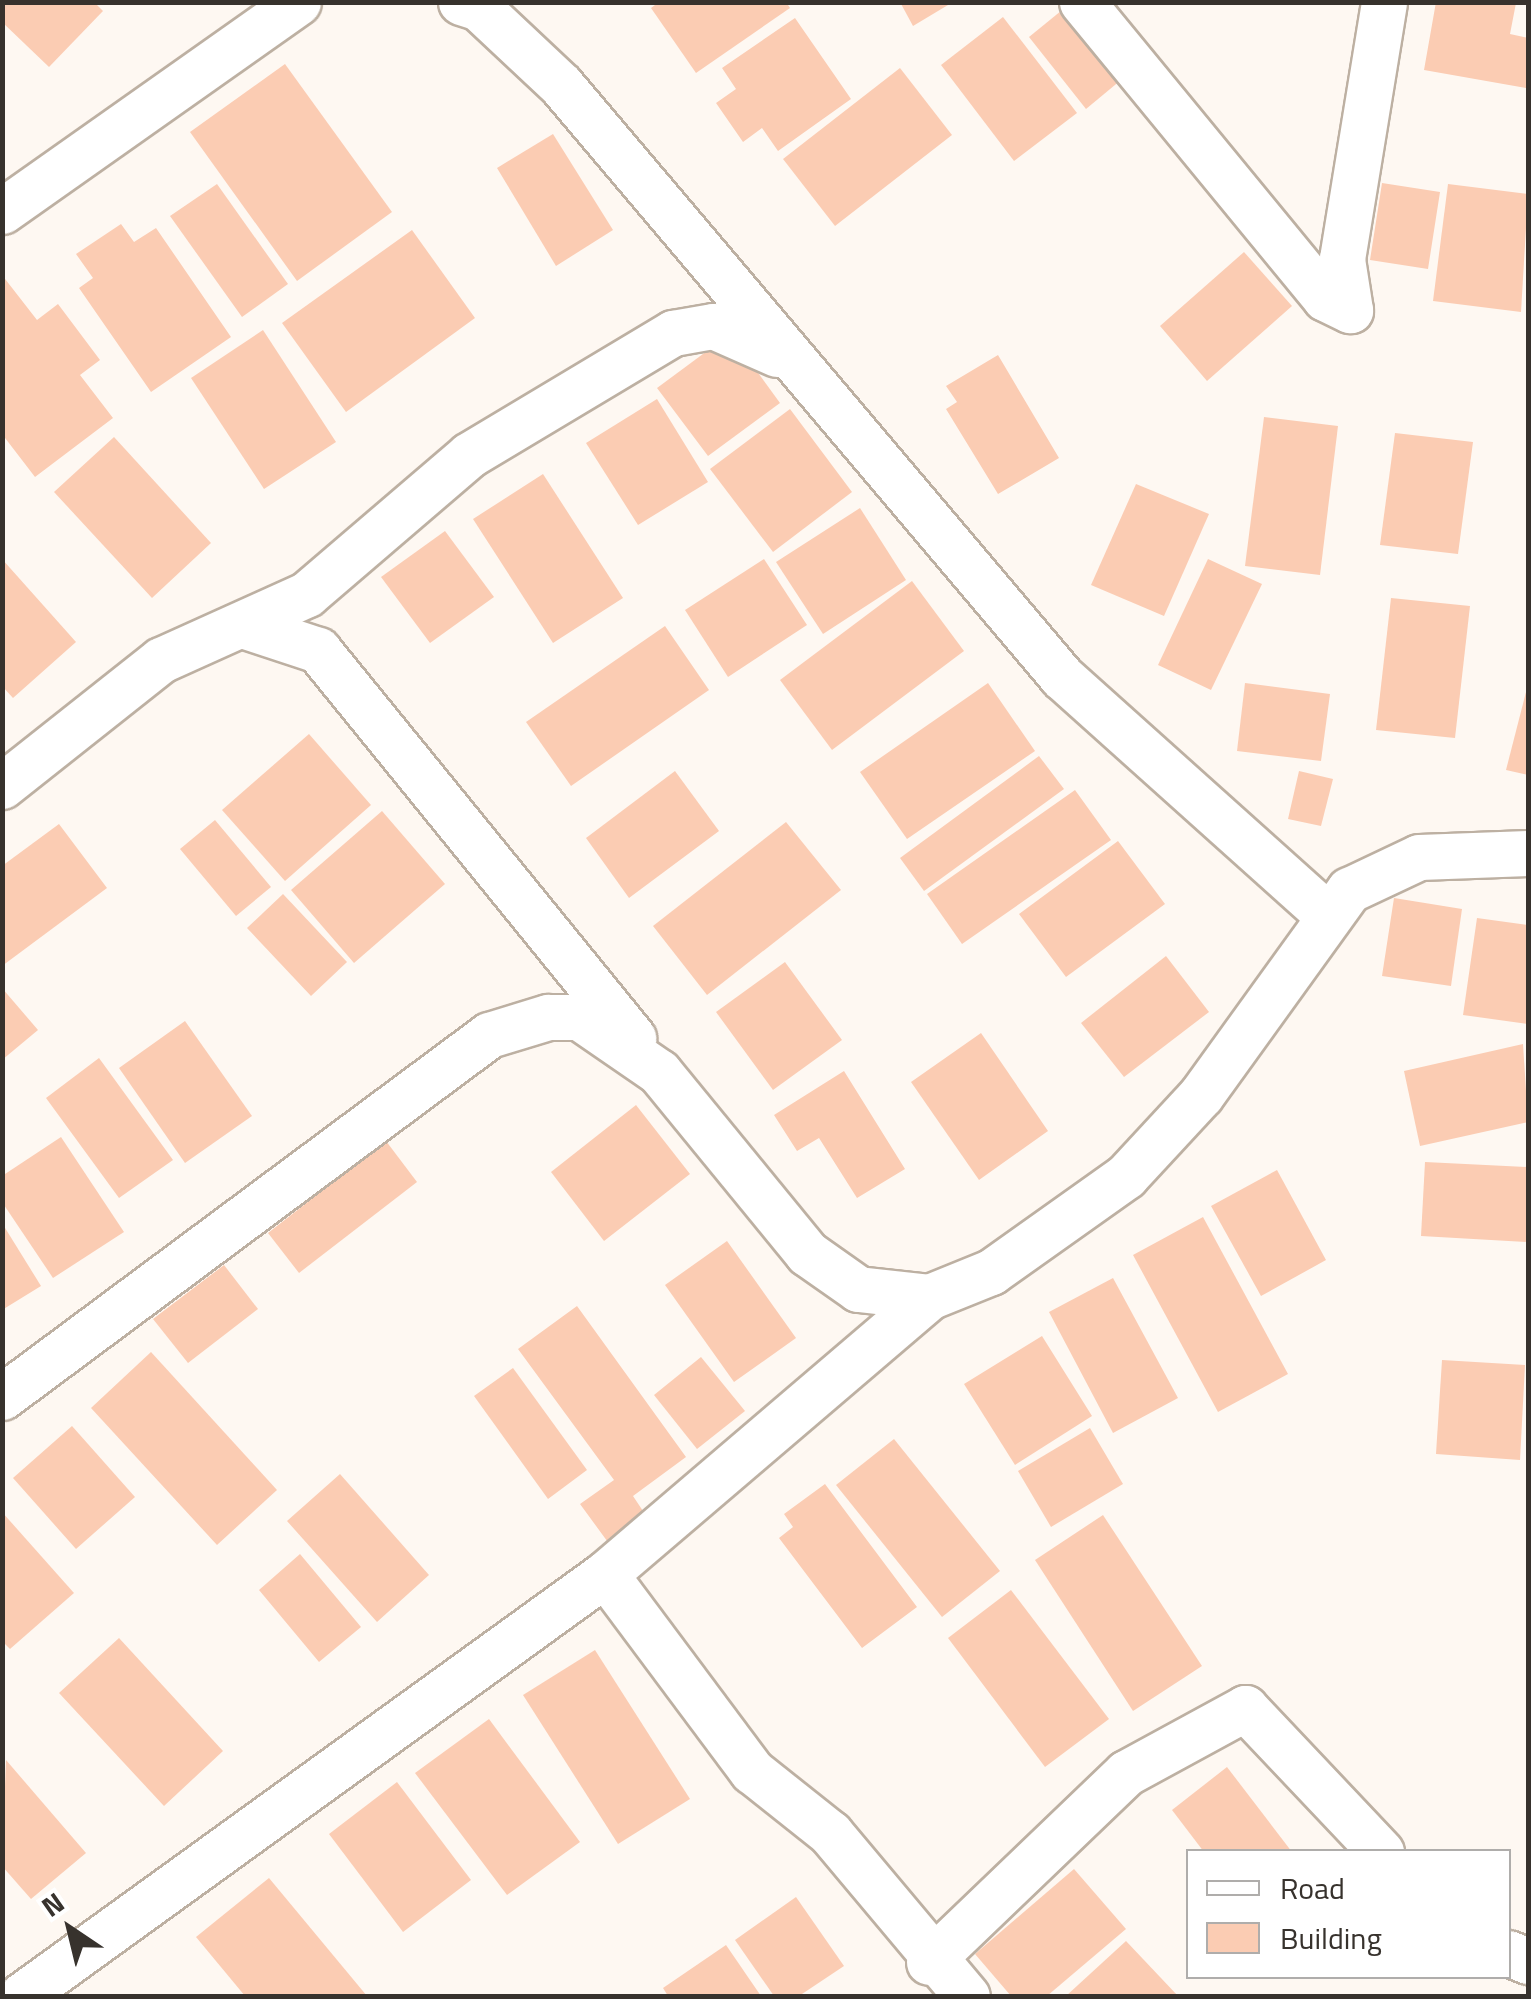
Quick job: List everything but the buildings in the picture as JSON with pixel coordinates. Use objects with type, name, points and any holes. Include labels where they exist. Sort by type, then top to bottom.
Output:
[{"type":"street","points":[[2,212],[298,2]]},
{"type":"street","points":[[462,2],[480,8],[561,85],[788,359],[1062,677],[1325,913]]},
{"type":"street","points":[[1082,2],[1325,298],[1350,310],[1342,259],[1384,2]]},
{"type":"street","points":[[2,786],[161,660],[248,627],[308,594],[469,455],[673,333],[713,326],[788,359]]},
{"type":"street","points":[[248,627],[318,650],[807,1253],[858,1288],[929,1297]]},
{"type":"street","points":[[21,1996],[604,1574],[929,1297],[990,1272],[1126,1176],[1272,1001],[1325,913],[1378,869],[1419,858],[1528,854]]},
{"type":"street","points":[[2,1397],[490,1036],[579,1017],[659,1072]]},
{"type":"street","points":[[604,1574],[752,1771],[830,1833],[929,1962],[967,1996]]},
{"type":"street","points":[[929,1962],[1126,1773],[1245,1708],[1378,1849]]}]
